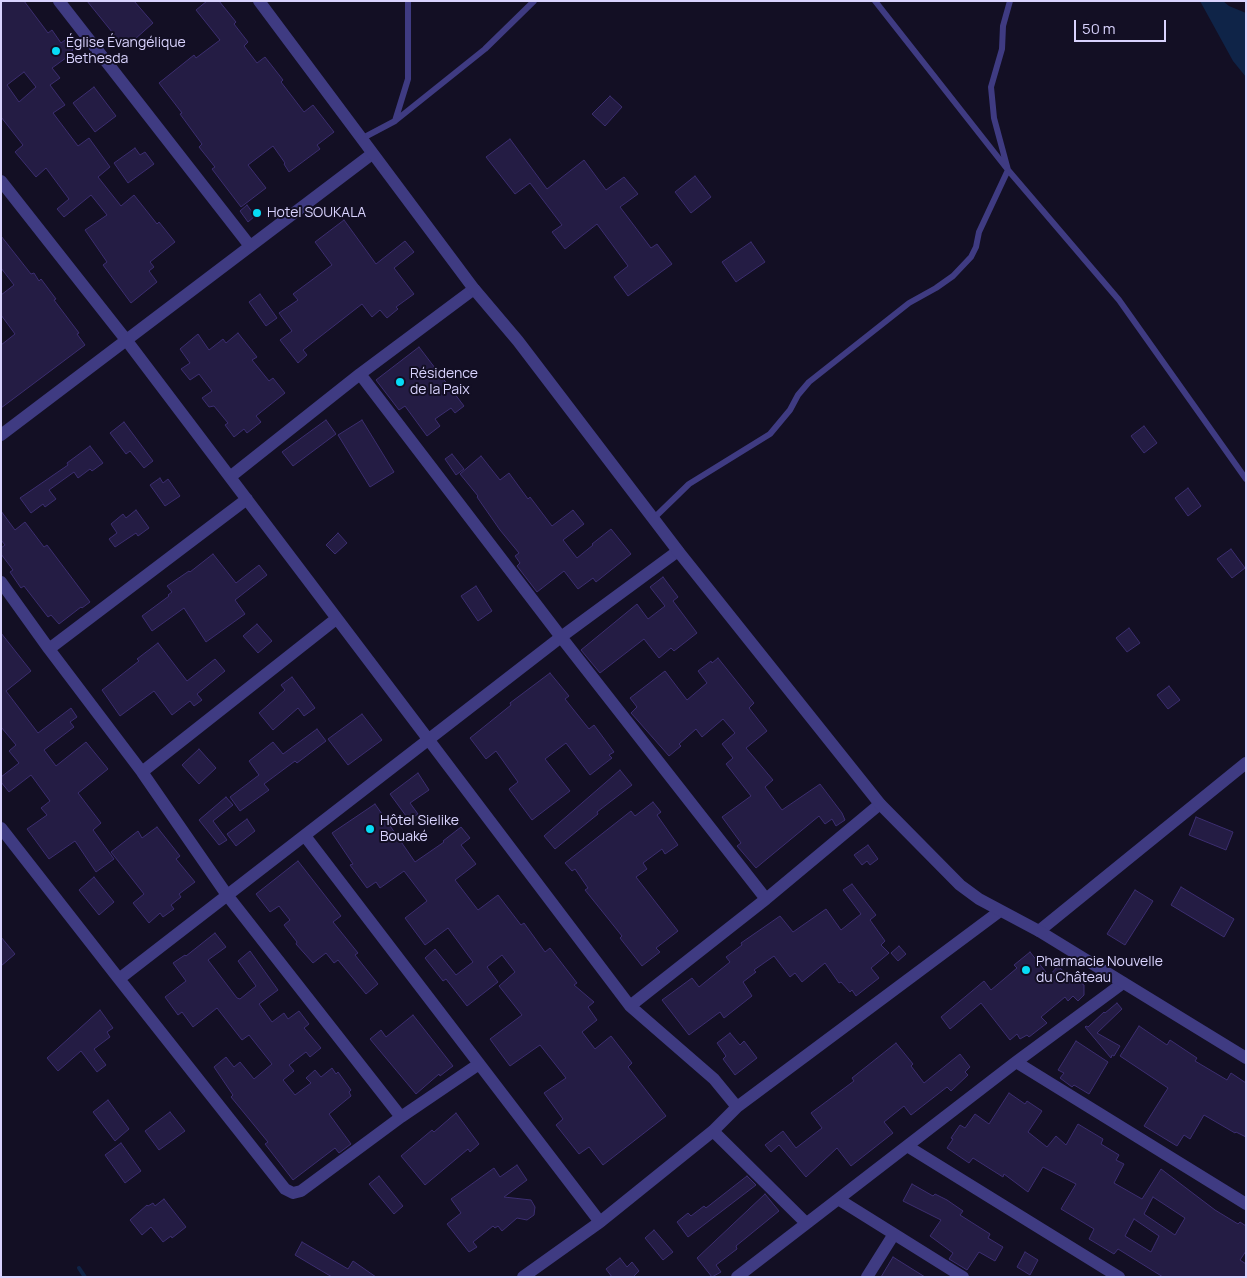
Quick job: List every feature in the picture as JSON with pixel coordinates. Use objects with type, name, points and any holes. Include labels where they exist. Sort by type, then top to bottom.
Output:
[{"type":"street","points":[[59,1],[250,246]]},
{"type":"street","points":[[258,1],[474,289],[518,341],[678,551],[880,804],[960,884],[979,898],[1040,931],[1246,1058]]},
{"type":"street","points":[[1,436],[372,154]]},
{"type":"street","points":[[1,181],[127,340],[630,1006],[714,1079],[738,1107]]},
{"type":"street","points":[[230,476],[360,374],[474,289]]},
{"type":"street","points":[[360,374],[561,637],[766,899]]},
{"type":"street","points":[[49,649],[247,499]]},
{"type":"street","points":[[118,979],[561,637],[678,551]]},
{"type":"street","points":[[1,582],[142,772],[227,895],[401,1117]]},
{"type":"street","points":[[142,772],[336,619]]},
{"type":"street","points":[[1040,931],[1246,764]]},
{"type":"street","points":[[630,1006],[766,899],[880,804]]},
{"type":"street","points":[[1,828],[285,1189],[292,1193],[301,1191],[401,1117],[479,1064]]},
{"type":"street","points":[[304,836],[600,1222]]},
{"type":"street","points":[[523,1277],[600,1222],[714,1131],[738,1107],[1000,911]]},
{"type":"street","points":[[737,1277],[1016,1062],[1123,983]]},
{"type":"street","points":[[1016,1062],[1246,1204]]},
{"type":"street","points":[[714,1131],[806,1223]]},
{"type":"street","points":[[907,1146],[1119,1277]]},
{"type":"street","points":[[838,1199],[963,1277]]},
{"type":"street","points":[[868,1277],[894,1234]]},
{"type":"lane","points":[[395,121],[408,79],[408,1]]},
{"type":"lane","points":[[361,139],[395,121],[485,49],[534,1]]},
{"type":"lane","points":[[875,1],[1008,170],[1119,300],[1246,480]]},
{"type":"lane","points":[[653,519],[689,484],[770,434],[790,410],[798,395],[809,382],[909,303],[953,276],[971,257],[976,247],[979,232],[1008,170],[994,118],[991,87],[1002,49],[1003,26],[1010,1]]},
{"type":"water","points":[[1200,1],[1223,1],[1229,6],[1246,13],[1246,77],[1233,61]]},
{"type":"building","points":[[1,1],[24,1],[48,33],[52,30],[61,43],[65,40],[73,50],[69,53],[70,55],[52,68],[60,78],[50,85],[65,105],[53,113],[78,146],[89,138],[110,167],[98,177],[121,206],[134,195],[157,224],[159,222],[175,242],[150,262],[154,267],[149,271],[157,282],[131,303],[103,265],[107,262],[85,230],[107,215],[91,195],[64,217],[57,209],[69,199],[46,168],[36,177],[15,152],[23,145],[1,117]],"holes":[[[24,72],[36,87],[19,102],[7,85]]]},
{"type":"building","points":[[87,1],[134,1],[153,23],[125,48]]},
{"type":"building","points":[[207,1],[219,1],[236,22],[234,24],[248,42],[244,46],[257,63],[265,57],[304,112],[313,105],[334,132],[317,145],[320,149],[289,172],[273,146],[248,165],[266,188],[241,207],[212,169],[215,167],[199,147],[202,144],[180,114],[182,113],[159,83],[194,55],[196,58],[220,40],[196,10]]},
{"type":"building","points":[[94,87],[116,116],[95,132],[73,103]]},
{"type":"building","points":[[610,96],[622,107],[605,126],[592,114]]},
{"type":"building","points":[[510,139],[547,189],[584,160],[606,190],[624,177],[638,194],[620,207],[651,248],[657,244],[672,264],[628,296],[614,277],[628,266],[597,224],[565,249],[552,232],[562,225],[530,183],[515,194],[486,157]]},
{"type":"building","points":[[135,148],[140,155],[145,152],[154,164],[128,183],[114,163]]},
{"type":"building","points":[[695,176],[711,197],[691,213],[675,192]]},
{"type":"building","points":[[247,205],[255,216],[248,222],[240,211]]},
{"type":"building","points":[[344,220],[376,264],[405,241],[414,252],[394,268],[414,294],[396,307],[398,309],[387,318],[380,310],[372,317],[362,304],[303,350],[307,355],[298,363],[280,340],[292,331],[279,313],[298,300],[293,294],[332,265],[315,242]]},
{"type":"building","points":[[1,236],[31,274],[34,273],[39,281],[41,279],[79,333],[77,334],[85,345],[1,408],[1,345],[15,334],[1,315],[1,295],[14,285],[1,268]]},
{"type":"building","points":[[751,242],[765,262],[736,282],[722,262]]},
{"type":"building","points":[[260,294],[277,318],[266,326],[249,302]]},
{"type":"building","points":[[238,333],[257,357],[252,360],[269,381],[273,378],[285,393],[256,416],[261,422],[247,433],[244,429],[234,437],[225,425],[228,423],[214,406],[209,407],[202,398],[212,391],[199,374],[190,380],[181,369],[190,363],[180,349],[198,334],[209,350],[223,339],[226,343]]},
{"type":"building","points":[[419,347],[464,406],[455,413],[451,408],[435,419],[440,426],[427,436],[405,406],[399,410],[376,380]]},
{"type":"building","points":[[326,420],[336,434],[293,466],[282,452]]},
{"type":"building","points":[[362,420],[394,472],[370,487],[338,435]]},
{"type":"building","points":[[124,422],[153,461],[144,468],[130,451],[126,454],[110,433]]},
{"type":"building","points":[[1144,426],[1157,443],[1144,453],[1131,436]]},
{"type":"building","points":[[90,446],[103,463],[92,471],[90,469],[78,478],[74,472],[49,490],[56,499],[45,507],[43,504],[31,513],[20,498],[68,465],[67,463]]},
{"type":"building","points":[[452,454],[464,469],[456,475],[445,459]]},
{"type":"building","points":[[481,456],[500,480],[509,473],[528,499],[530,497],[552,526],[573,510],[584,524],[563,540],[577,558],[611,529],[631,554],[596,582],[593,578],[578,589],[564,571],[537,592],[517,566],[520,563],[515,556],[519,553],[460,474]]},
{"type":"building","points":[[160,478],[163,483],[168,479],[180,496],[165,506],[150,485]]},
{"type":"building","points":[[1188,488],[1201,506],[1188,516],[1175,498]]},
{"type":"building","points":[[136,510],[149,528],[138,536],[136,533],[115,547],[109,539],[117,533],[111,524],[123,514],[126,518]]},
{"type":"building","points":[[1,511],[15,530],[25,522],[44,547],[47,545],[90,602],[59,624],[51,615],[48,617],[24,586],[21,588],[10,572],[13,570],[1,554],[1,548],[5,545],[1,540]]},
{"type":"building","points":[[338,533],[347,543],[335,554],[326,545]]},
{"type":"building","points":[[1231,549],[1245,568],[1232,578],[1217,559]]},
{"type":"building","points":[[213,554],[236,583],[259,565],[267,575],[235,600],[245,614],[206,642],[184,608],[152,631],[142,616],[169,596],[172,592],[167,586],[190,572]]},
{"type":"building","points":[[663,577],[678,597],[673,601],[697,633],[674,651],[671,648],[659,658],[644,639],[600,673],[581,650],[637,604],[648,619],[665,606],[650,587]]},
{"type":"building","points":[[476,586],[492,611],[478,621],[461,596]]},
{"type":"building","points":[[257,624],[272,641],[258,653],[243,636]]},
{"type":"building","points":[[1129,628],[1140,643],[1127,652],[1116,638]]},
{"type":"building","points":[[1,633],[31,671],[6,691],[38,733],[71,708],[77,717],[70,722],[74,727],[44,750],[56,766],[86,742],[108,769],[78,793],[101,823],[93,830],[114,859],[96,872],[75,841],[49,859],[27,829],[47,815],[41,808],[50,801],[31,775],[9,792],[1,782],[1,777],[19,763],[9,751],[16,745],[1,727]]},
{"type":"building","points":[[158,643],[187,681],[215,659],[225,671],[197,694],[202,700],[194,706],[190,701],[172,715],[154,691],[120,716],[102,690],[139,661],[137,659]]},
{"type":"building","points":[[718,658],[754,703],[749,708],[767,731],[746,748],[773,780],[765,787],[782,810],[820,784],[842,813],[845,820],[836,826],[832,819],[825,824],[819,816],[756,868],[737,846],[741,843],[722,817],[751,796],[726,764],[733,758],[722,744],[735,733],[723,719],[702,737],[696,729],[669,756],[631,713],[637,707],[630,698],[665,671],[687,700],[707,683],[698,671]]},
{"type":"building","points":[[550,673],[569,696],[565,699],[589,729],[594,725],[614,752],[609,755],[612,758],[590,775],[566,743],[545,759],[570,791],[532,820],[509,789],[518,782],[496,751],[486,759],[470,738],[511,705],[510,703]]},
{"type":"building","points":[[292,677],[315,708],[304,716],[298,708],[273,730],[259,713],[285,690],[281,685]]},
{"type":"building","points":[[1169,686],[1180,700],[1168,709],[1157,695]]},
{"type":"building","points":[[362,714],[382,740],[348,765],[328,739]]},
{"type":"building","points":[[317,729],[326,741],[297,763],[295,761],[264,784],[269,790],[240,811],[230,797],[259,775],[249,761],[273,742],[283,754]]},
{"type":"building","points":[[199,749],[216,768],[199,784],[182,765]]},
{"type":"building","points":[[620,770],[632,785],[597,812],[598,814],[555,849],[544,836]]},
{"type":"building","points":[[418,773],[429,790],[410,803],[418,814],[409,820],[390,794]]},
{"type":"building","points":[[226,797],[233,805],[213,821],[227,840],[219,845],[199,820]]},
{"type":"building","points":[[653,802],[661,812],[657,815],[678,845],[665,854],[662,849],[643,863],[647,869],[636,877],[678,931],[656,948],[660,952],[642,966],[620,938],[622,936],[585,890],[588,888],[575,869],[572,871],[565,863],[631,811],[635,816]]},
{"type":"building","points":[[375,804],[415,862],[444,842],[461,827],[470,838],[461,845],[476,864],[455,880],[478,910],[498,895],[521,925],[524,923],[545,952],[550,948],[577,983],[574,985],[594,1002],[588,1007],[597,1020],[582,1032],[595,1049],[611,1036],[632,1063],[628,1067],[666,1116],[603,1165],[589,1147],[579,1154],[556,1125],[563,1119],[544,1093],[566,1078],[540,1045],[510,1066],[490,1039],[522,1015],[499,986],[515,972],[502,955],[487,967],[498,982],[467,1006],[446,979],[443,981],[425,958],[435,949],[456,975],[473,962],[448,928],[425,945],[405,918],[427,901],[404,871],[380,888],[376,882],[367,888],[350,865],[353,864],[332,833]]},
{"type":"building","points":[[1196,817],[1233,832],[1226,850],[1189,835]]},
{"type":"building","points":[[247,819],[255,831],[236,846],[227,834]]},
{"type":"building","points":[[157,827],[180,856],[176,859],[195,882],[179,894],[181,897],[171,905],[174,909],[163,917],[160,913],[149,923],[133,903],[144,894],[111,852],[138,831],[142,838]]},
{"type":"building","points":[[868,845],[878,859],[870,865],[867,861],[862,865],[854,855]]},
{"type":"building","points":[[298,861],[341,916],[333,922],[358,953],[355,955],[378,984],[366,994],[338,960],[334,963],[326,953],[313,963],[296,944],[297,942],[284,925],[290,920],[279,906],[270,912],[256,894]]},
{"type":"building","points":[[94,877],[114,902],[99,915],[79,890]]},
{"type":"building","points":[[852,884],[876,915],[870,920],[885,941],[881,945],[889,953],[871,968],[879,978],[856,996],[852,990],[850,992],[841,982],[839,983],[825,963],[802,982],[795,973],[790,977],[774,956],[754,970],[756,972],[743,982],[752,996],[724,1018],[720,1012],[689,1035],[662,1000],[692,978],[699,987],[730,962],[726,957],[742,945],[741,943],[780,916],[793,932],[826,909],[841,930],[861,914],[843,890]]},
{"type":"building","points":[[1181,887],[1234,919],[1224,937],[1171,905]]},
{"type":"building","points":[[1135,890],[1153,901],[1125,945],[1107,934]]},
{"type":"building","points":[[215,933],[226,947],[208,960],[237,998],[240,999],[256,986],[238,961],[250,951],[278,990],[259,1004],[272,1022],[284,1013],[288,1019],[299,1011],[309,1024],[304,1028],[321,1048],[310,1057],[306,1052],[289,1065],[294,1071],[283,1080],[295,1095],[311,1083],[306,1078],[315,1070],[321,1077],[332,1068],[336,1074],[338,1072],[351,1090],[349,1092],[351,1096],[329,1114],[351,1144],[339,1153],[335,1148],[293,1180],[265,1144],[268,1142],[231,1097],[233,1095],[214,1067],[226,1057],[234,1067],[240,1062],[254,1079],[272,1064],[249,1035],[242,1040],[217,1008],[193,1027],[182,1012],[178,1015],[165,997],[186,981],[173,963],[186,956]]},
{"type":"building","points":[[1,937],[15,954],[1,966]]},
{"type":"building","points":[[899,946],[906,954],[898,961],[891,953]]},
{"type":"building","points":[[1030,952],[1049,976],[1058,966],[1075,982],[1076,980],[1084,985],[1084,995],[1078,1001],[1073,996],[1068,1001],[1065,997],[1041,1017],[1047,1023],[1029,1037],[1027,1035],[1020,1039],[1017,1034],[1010,1040],[981,1003],[950,1029],[941,1017],[984,981],[991,990],[1017,968],[1014,965]]},
{"type":"building","points":[[1117,1003],[1122,1009],[1097,1033],[1120,1046],[1111,1058],[1085,1027],[1088,1027]]},
{"type":"building","points":[[100,1010],[113,1028],[107,1032],[110,1037],[94,1049],[106,1065],[97,1072],[81,1051],[58,1071],[47,1058]]},
{"type":"building","points":[[413,1015],[453,1066],[440,1076],[439,1074],[416,1094],[370,1039],[381,1030],[386,1037]]},
{"type":"building","points":[[1139,1026],[1167,1045],[1170,1040],[1197,1058],[1195,1061],[1227,1080],[1231,1073],[1246,1083],[1246,1137],[1235,1133],[1204,1115],[1190,1139],[1184,1135],[1177,1146],[1144,1126],[1168,1088],[1120,1056]]},
{"type":"building","points":[[730,1033],[740,1045],[744,1041],[757,1058],[735,1075],[723,1059],[726,1056],[717,1043]]},
{"type":"building","points":[[1076,1041],[1108,1062],[1089,1094],[1074,1085],[1072,1087],[1060,1078],[1064,1073],[1058,1070]]},
{"type":"building","points":[[896,1043],[913,1064],[911,1066],[924,1083],[960,1054],[970,1067],[965,1072],[968,1075],[951,1091],[947,1087],[911,1115],[904,1106],[884,1122],[893,1133],[851,1166],[837,1148],[806,1177],[779,1145],[771,1152],[765,1145],[783,1131],[796,1148],[822,1128],[811,1113],[854,1081],[852,1078]]},
{"type":"building","points":[[1009,1093],[1025,1104],[1027,1101],[1042,1111],[1028,1132],[1047,1147],[1056,1136],[1066,1145],[1078,1124],[1103,1139],[1101,1144],[1119,1155],[1116,1160],[1124,1164],[1114,1183],[1142,1199],[1161,1169],[1215,1210],[1238,1224],[1240,1222],[1246,1226],[1246,1251],[1240,1260],[1246,1264],[1246,1277],[1163,1277],[1118,1249],[1114,1254],[1089,1239],[1094,1229],[1061,1209],[1076,1184],[1043,1167],[1028,1192],[1004,1174],[1003,1177],[973,1158],[969,1163],[947,1148],[960,1125],[965,1128],[975,1114],[989,1124]],"holes":[[[1153,1197],[1185,1218],[1175,1235],[1144,1214]],[[1134,1219],[1159,1236],[1151,1252],[1125,1236]]]},
{"type":"building","points":[[108,1100],[129,1129],[115,1141],[93,1112]]},
{"type":"building","points":[[170,1112],[185,1131],[159,1150],[145,1131]]},
{"type":"building","points":[[456,1113],[479,1144],[470,1152],[468,1149],[425,1185],[401,1156]]},
{"type":"building","points":[[121,1143],[141,1171],[125,1183],[105,1155]]},
{"type":"building","points":[[517,1165],[527,1180],[504,1197],[531,1200],[535,1207],[534,1215],[527,1220],[517,1218],[502,1231],[498,1226],[495,1228],[493,1226],[473,1242],[477,1247],[469,1252],[447,1224],[461,1213],[451,1199],[494,1168],[500,1177]]},
{"type":"building","points":[[379,1176],[403,1206],[394,1214],[369,1184]]},
{"type":"building","points":[[747,1176],[756,1185],[688,1237],[677,1222],[688,1213],[691,1216],[704,1206],[706,1208]]},
{"type":"building","points":[[912,1184],[933,1196],[935,1194],[947,1200],[963,1211],[960,1215],[990,1234],[988,1238],[1003,1247],[995,1261],[979,1252],[967,1270],[949,1259],[953,1253],[930,1236],[941,1220],[903,1201]]},
{"type":"building","points":[[765,1194],[779,1211],[736,1246],[737,1249],[716,1265],[721,1272],[712,1277],[697,1258]]},
{"type":"building","points":[[164,1199],[186,1227],[172,1238],[171,1236],[163,1242],[151,1227],[142,1235],[130,1220],[147,1205],[153,1203],[155,1206]]},
{"type":"building","points":[[654,1230],[673,1252],[663,1260],[645,1238]]},
{"type":"building","points":[[302,1242],[348,1269],[353,1261],[376,1277],[332,1277],[295,1255]]},
{"type":"building","points":[[1025,1252],[1038,1260],[1030,1275],[1017,1267]]},
{"type":"building","points":[[893,1257],[925,1277],[881,1277]]},
{"type":"building","points":[[620,1258],[627,1267],[632,1262],[639,1271],[634,1277],[612,1277],[606,1269]]},
{"type":"waterway","points":[[79,1268],[85,1277]]},
{"type":"place","name":"Église Évangélique Bethesda","points":[[56,51]]},
{"type":"place","name":"Hotel SOUKALA","points":[[257,213]]},
{"type":"place","name":"Résidence de la Paix","points":[[400,382]]},
{"type":"place","name":"Hôtel Sielike Bouaké","points":[[370,829]]},
{"type":"place","name":"Pharmacie Nouvelle du Château","points":[[1026,970]]}]
